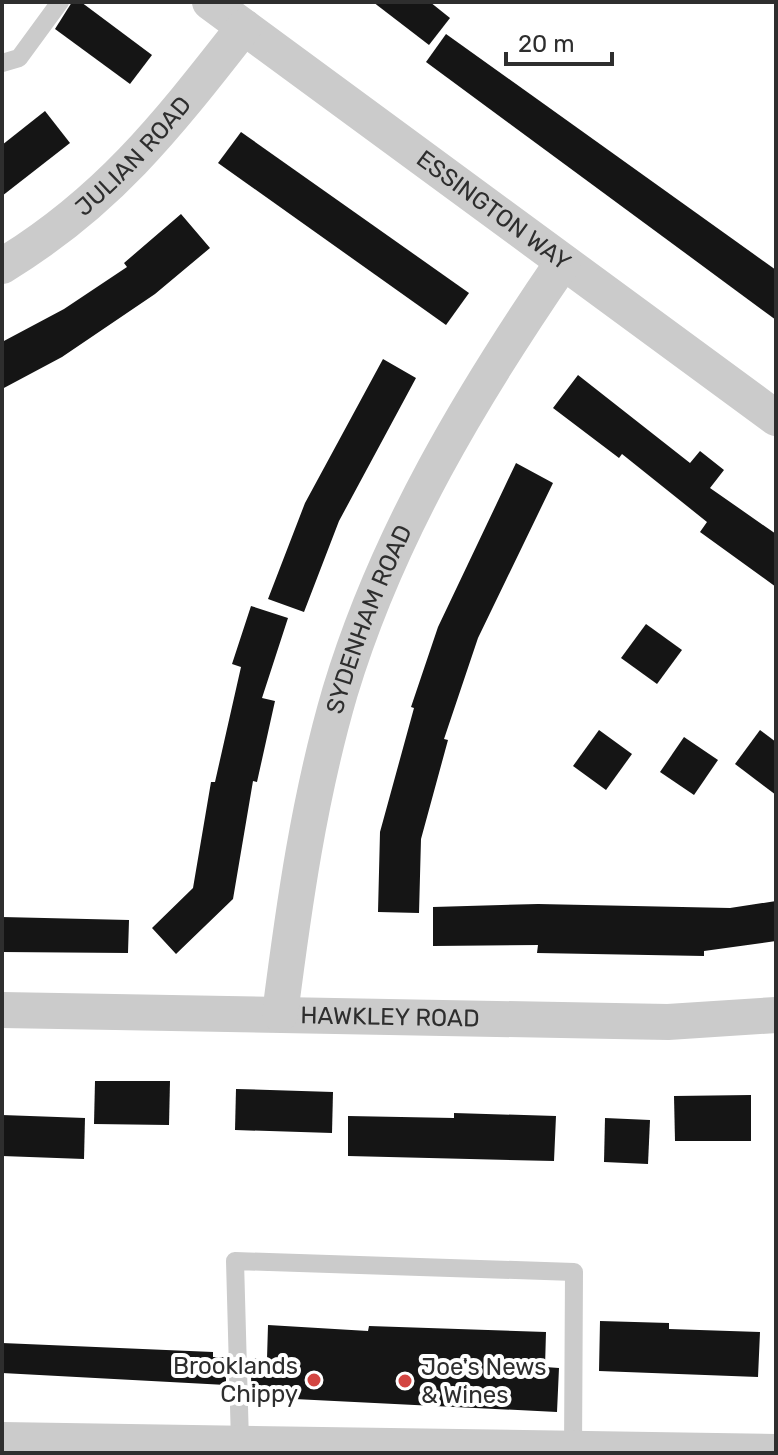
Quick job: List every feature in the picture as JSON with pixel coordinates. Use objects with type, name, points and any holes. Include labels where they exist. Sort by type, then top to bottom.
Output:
[{"type":"street","name":"ESSINGTON WAY","points":[[210,2],[776,418]]},
{"type":"street","name":"JULIAN ROAD","points":[[2,266],[37,245],[118,177],[160,135],[244,27]]},
{"type":"street","name":"SYDENHAM ROAD","points":[[280,1014],[299,864],[317,783],[341,690],[371,608],[408,520],[453,431],[563,262]]},
{"type":"street","name":"HAWKLEY ROAD","points":[[2,1010],[668,1022],[776,1015]]},
{"type":"street","points":[[2,1440],[89,1446],[240,1442],[550,1451],[776,1452]]},
{"type":"lane","points":[[2,63],[19,58],[60,2]]},
{"type":"lane","points":[[240,1442],[235,1261],[574,1272],[550,1451]]},
{"type":"building","points":[[72,2],[81,2],[152,55],[130,84],[55,29]]},
{"type":"building","points":[[373,2],[430,2],[450,18],[429,45]]},
{"type":"building","points":[[446,34],[776,270],[776,320],[426,62]]},
{"type":"building","points":[[45,111],[70,143],[2,196],[2,145]]},
{"type":"building","points":[[241,132],[469,293],[446,325],[218,163]]},
{"type":"building","points":[[181,214],[210,248],[155,294],[62,357],[2,389],[2,342],[64,309],[127,267],[124,263]]},
{"type":"building","points":[[383,359],[416,378],[339,521],[304,612],[268,599],[305,503]]},
{"type":"building","points":[[578,375],[690,463],[700,451],[724,470],[710,488],[776,534],[776,587],[700,532],[707,522],[622,454],[619,458],[553,408]]},
{"type":"building","points":[[516,463],[553,483],[478,638],[444,739],[448,740],[421,839],[419,913],[378,912],[380,832],[414,708],[411,707],[438,627]]},
{"type":"building","points":[[251,606],[288,618],[262,698],[275,701],[257,782],[253,781],[233,899],[176,954],[152,928],[193,888],[211,782],[215,782],[241,667],[232,664]]},
{"type":"building","points":[[646,624],[682,650],[657,684],[621,658]]},
{"type":"building","points":[[599,730],[632,754],[606,790],[573,766]]},
{"type":"building","points":[[760,730],[776,742],[776,795],[735,764]]},
{"type":"building","points":[[684,737],[718,760],[694,795],[660,772]]},
{"type":"building","points":[[776,901],[776,941],[704,951],[704,956],[537,953],[538,945],[433,946],[433,907],[538,904],[730,908]]},
{"type":"building","points":[[2,917],[129,920],[128,953],[2,952]]},
{"type":"building","points":[[95,1081],[170,1081],[169,1125],[94,1124]]},
{"type":"building","points":[[236,1089],[333,1092],[332,1133],[235,1130]]},
{"type":"building","points":[[751,1095],[751,1141],[675,1141],[674,1096]]},
{"type":"building","points":[[454,1113],[556,1116],[554,1161],[348,1156],[348,1116],[454,1118]]},
{"type":"building","points":[[2,1115],[85,1118],[84,1159],[2,1156]]},
{"type":"building","points":[[605,1118],[650,1120],[648,1164],[604,1162]]},
{"type":"building","points":[[600,1321],[669,1323],[669,1329],[760,1332],[758,1377],[599,1371]]},
{"type":"building","points":[[268,1325],[368,1331],[369,1326],[546,1332],[545,1367],[559,1368],[557,1412],[252,1397],[250,1358],[267,1359]]},
{"type":"building","points":[[2,1343],[213,1352],[213,1357],[226,1357],[226,1385],[2,1373]]},
{"type":"place","name":"Brooklands Chippy","points":[[314,1380]]},
{"type":"place","name":"Joe's News & Wines","points":[[405,1381]]}]
